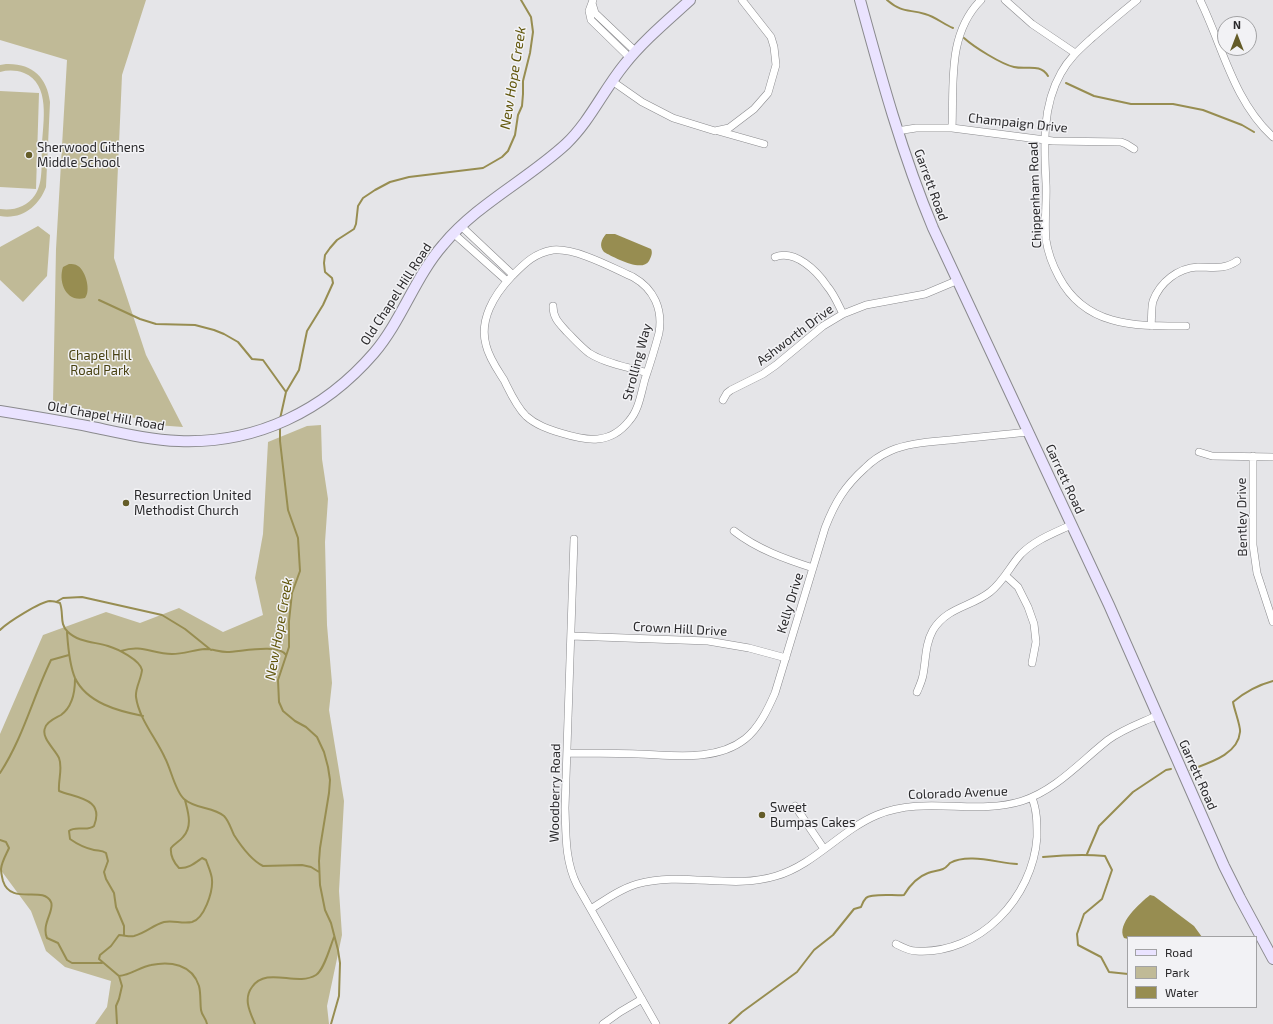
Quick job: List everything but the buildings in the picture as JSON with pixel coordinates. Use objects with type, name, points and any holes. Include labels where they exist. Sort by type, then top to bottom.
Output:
[{"type":"street","name":"Old Chapel Hill Road","points":[[0,411],[136,436],[172,441],[191,441],[217,440],[256,432],[281,423],[320,402],[360,368],[376,350],[438,251],[453,233],[567,143],[589,116],[632,54],[690,0]]},
{"type":"street","points":[[718,131],[729,128],[754,109],[768,93],[775,72],[776,59],[771,37],[742,0]]},
{"type":"street","name":"Garrett Road","points":[[860,0],[897,131],[921,200],[956,281],[1109,605],[1226,871],[1273,959]]},
{"type":"street","points":[[952,128],[956,45],[963,25],[981,0]]},
{"type":"street","points":[[1005,0],[1032,24],[1075,53]]},
{"type":"street","name":"Chippenham Road","points":[[1137,0],[1075,53],[1063,69],[1053,91],[1047,114],[1045,140],[1046,240],[1051,260],[1064,286],[1074,298],[1100,317],[1126,324],[1186,326]]},
{"type":"street","points":[[1200,0],[1217,33]]},
{"type":"street","points":[[592,1],[595,13],[632,54]]},
{"type":"street","points":[[1226,56],[1236,88],[1246,105],[1273,137]]},
{"type":"street","points":[[612,81],[642,102],[673,118],[716,132],[718,131],[764,144]]},
{"type":"street","name":"Champaign Drive","points":[[897,131],[916,128],[952,128],[1045,140],[1121,142],[1134,149]]},
{"type":"street","points":[[461,226],[513,275]]},
{"type":"street","points":[[453,233],[507,281]]},
{"type":"street","name":"Strolling Way","points":[[559,249],[578,254],[623,272],[639,281],[648,289],[656,300],[660,319],[659,333],[635,413],[625,426],[611,436],[595,440],[586,440],[544,428],[536,424],[520,409],[493,361],[486,345],[484,327],[487,313],[507,281],[513,275],[534,256],[547,251],[559,249]]},
{"type":"street","points":[[480,258],[487,250]]},
{"type":"street","points":[[775,257],[788,255],[803,262],[812,269],[828,286],[843,314]]},
{"type":"street","points":[[1151,326],[1154,299],[1165,282],[1176,273],[1187,268],[1225,267],[1237,261]]},
{"type":"street","name":"Ashworth Drive","points":[[723,400],[727,393],[731,390],[763,374],[823,326],[843,314],[866,305],[925,294],[956,281]]},
{"type":"street","points":[[553,306],[553,313],[556,320],[576,342],[589,353],[598,358],[647,373]]},
{"type":"street","name":"Kelly Drive","points":[[568,752],[686,755],[712,753],[736,744],[746,738],[770,706],[827,522],[840,494],[849,483],[881,455],[898,448],[926,443],[1028,432]]},
{"type":"street","points":[[1199,452],[1212,456],[1273,457]]},
{"type":"street","name":"Bentley Drive","points":[[1253,456],[1252,545],[1257,573],[1273,622]]},
{"type":"street","points":[[917,692],[923,676],[927,645],[934,628],[943,618],[955,609],[985,595],[1006,576],[1022,553],[1043,538],[1072,525]]},
{"type":"street","points":[[734,531],[775,555],[813,568]]},
{"type":"street","name":"Woodberry Road","points":[[574,539],[565,808],[567,855],[573,877],[656,1024]]},
{"type":"street","points":[[1006,576],[1018,587],[1028,607],[1034,624],[1036,642],[1032,663]]},
{"type":"street","name":"Crown Hill Drive","points":[[571,636],[708,641],[749,648],[786,658]]},
{"type":"street","name":"Colorado Avenue","points":[[591,909],[627,888],[651,881],[751,881],[777,876],[796,868],[868,820],[883,813],[900,808],[922,805],[998,806],[1032,798],[1058,782],[1116,735],[1158,715]]},
{"type":"street","points":[[896,944],[914,951],[944,948],[974,937],[1002,916],[1020,893],[1033,863],[1036,845],[1037,822],[1032,798]]},
{"type":"street","points":[[795,806],[824,849]]},
{"type":"street","points":[[603,1024],[642,999]]},
{"type":"green space","name":"Chapel Hill Road Park","points":[[0,0],[146,0],[122,75],[114,258],[146,355],[183,427],[156,425],[157,422],[53,403],[56,249],[67,60],[0,40]]},
{"type":"green space","points":[[6,64],[23,66],[37,73],[46,85],[50,102],[46,187],[39,200],[29,210],[22,214],[8,217],[0,216],[0,209],[15,209],[28,203],[35,195],[40,184],[42,171],[44,104],[42,95],[33,78],[18,71],[0,72],[0,65]]},
{"type":"green space","points":[[0,91],[39,93],[36,189],[0,187]]},
{"type":"green space","points":[[38,226],[50,235],[47,276],[23,302],[0,280],[0,247]]},
{"type":"green space","points":[[321,425],[322,459],[328,499],[325,542],[327,625],[332,683],[329,710],[344,801],[339,891],[342,935],[327,1006],[329,1024],[95,1024],[107,1007],[111,981],[65,967],[46,951],[31,911],[0,869],[0,734],[43,635],[106,612],[140,623],[179,608],[223,632],[263,615],[255,578],[263,534],[268,442],[307,426]]},
{"type":"water","points":[[606,234],[615,234],[651,249],[652,254],[649,261],[645,264],[634,265],[604,252],[601,243]]},
{"type":"water","points":[[69,264],[77,265],[85,276],[88,291],[85,298],[78,299],[73,297],[65,290],[62,273],[63,267]]},
{"type":"water","points":[[1150,895],[1154,896],[1194,926],[1201,936],[1127,936],[1127,939],[1124,938],[1122,932],[1123,926],[1130,914]]},
{"type":"waterway","name":"New Hope Creek","points":[[280,419],[286,392],[299,370],[307,331],[323,305],[333,283],[332,278],[325,272],[325,255],[337,240],[354,229],[358,206],[363,198],[390,182],[409,177],[483,168],[502,157],[508,151],[515,135],[518,115],[522,106],[523,81],[530,53],[533,32],[531,17],[521,0]]},
{"type":"waterway","points":[[887,0],[901,9],[929,15],[953,28]]},
{"type":"waterway","points":[[964,38],[995,59],[1014,67],[1037,68],[1045,72],[1048,76]]},
{"type":"waterway","points":[[1066,83],[1094,96],[1131,104],[1173,104],[1203,110],[1242,125],[1254,132]]},
{"type":"waterway","points":[[99,300],[140,319],[156,324],[195,325],[224,334],[238,342],[252,359],[263,360],[286,392]]},
{"type":"waterway","name":"New Hope Creek","points":[[280,426],[280,441],[288,510],[298,538],[300,571],[292,593],[289,621],[289,647],[278,680],[279,702],[283,711],[295,721],[306,727],[317,737],[324,752],[328,767],[330,780],[329,793],[319,861],[320,885],[325,910],[331,923],[340,963],[339,996],[331,1024]]},
{"type":"waterway","points":[[56,602],[63,598],[82,597],[162,615],[185,629],[211,650]]},
{"type":"waterway","points":[[0,630],[4,626],[45,602],[54,601],[60,603],[64,626],[68,632],[82,640],[108,646],[128,655],[140,666],[142,670],[136,694],[138,705],[144,721],[167,763],[178,791],[184,799],[193,805],[215,811],[224,816],[243,848],[254,860],[263,866],[302,865],[311,867],[319,872]]},
{"type":"waterway","points":[[67,632],[71,667],[80,687],[95,700],[114,708],[143,716]]},
{"type":"waterway","points":[[121,651],[128,649],[141,649],[172,654],[205,649],[221,652],[275,649],[282,651],[286,655]]},
{"type":"waterway","points":[[0,773],[15,746],[51,660],[69,655]]},
{"type":"waterway","points":[[75,679],[73,694],[68,708],[65,712],[48,723],[44,732],[47,740],[59,758],[59,791],[87,801],[92,804],[96,810],[94,826],[91,828],[72,829],[69,831],[70,839],[84,847],[106,853],[108,861],[104,872],[106,879],[114,893],[116,907],[124,926],[124,935]]},
{"type":"waterway","points":[[1190,770],[1221,757],[1234,747],[1238,740],[1240,730],[1233,702],[1252,689],[1273,681]]},
{"type":"waterway","points":[[1087,854],[1099,826],[1133,792],[1166,770],[1171,769]]},
{"type":"waterway","points":[[117,1024],[116,1006],[122,986],[119,976],[99,959],[100,955],[111,946],[119,935],[134,936],[164,922],[192,922],[196,920],[204,911],[209,898],[212,878],[206,860],[202,858],[188,867],[179,868],[172,856],[171,848],[186,833],[189,824],[185,800]]},
{"type":"waterway","points":[[0,840],[6,842],[9,848],[1,869],[3,881],[7,888],[20,894],[41,895],[47,897],[51,902],[52,905],[46,928],[47,938],[58,943],[67,960],[72,963],[102,963]]},
{"type":"waterway","points":[[1043,857],[1074,855],[1105,856],[1112,870],[1102,899],[1084,914],[1077,934],[1078,945],[1101,957],[1109,972],[1127,974]]},
{"type":"waterway","points":[[729,1024],[742,1012],[797,972],[814,950],[833,935],[854,909],[861,907],[866,898],[869,896],[904,895],[911,885],[920,877],[930,872],[944,869],[950,863],[957,860],[983,859],[1017,864]]},
{"type":"waterway","points":[[255,1024],[248,1006],[248,996],[252,987],[258,981],[266,978],[274,977],[300,979],[316,975],[322,968],[334,937]]},
{"type":"waterway","points":[[119,976],[147,966],[158,964],[173,964],[186,969],[196,979],[199,986],[201,1010],[207,1024]]},
{"type":"place","name":"Sherwood Githens Middle School","points":[[29,155]]},
{"type":"place","name":"Resurrection United Methodist Church","points":[[126,503]]},
{"type":"place","name":"Sweet Bumpas Cakes","points":[[762,815]]}]
